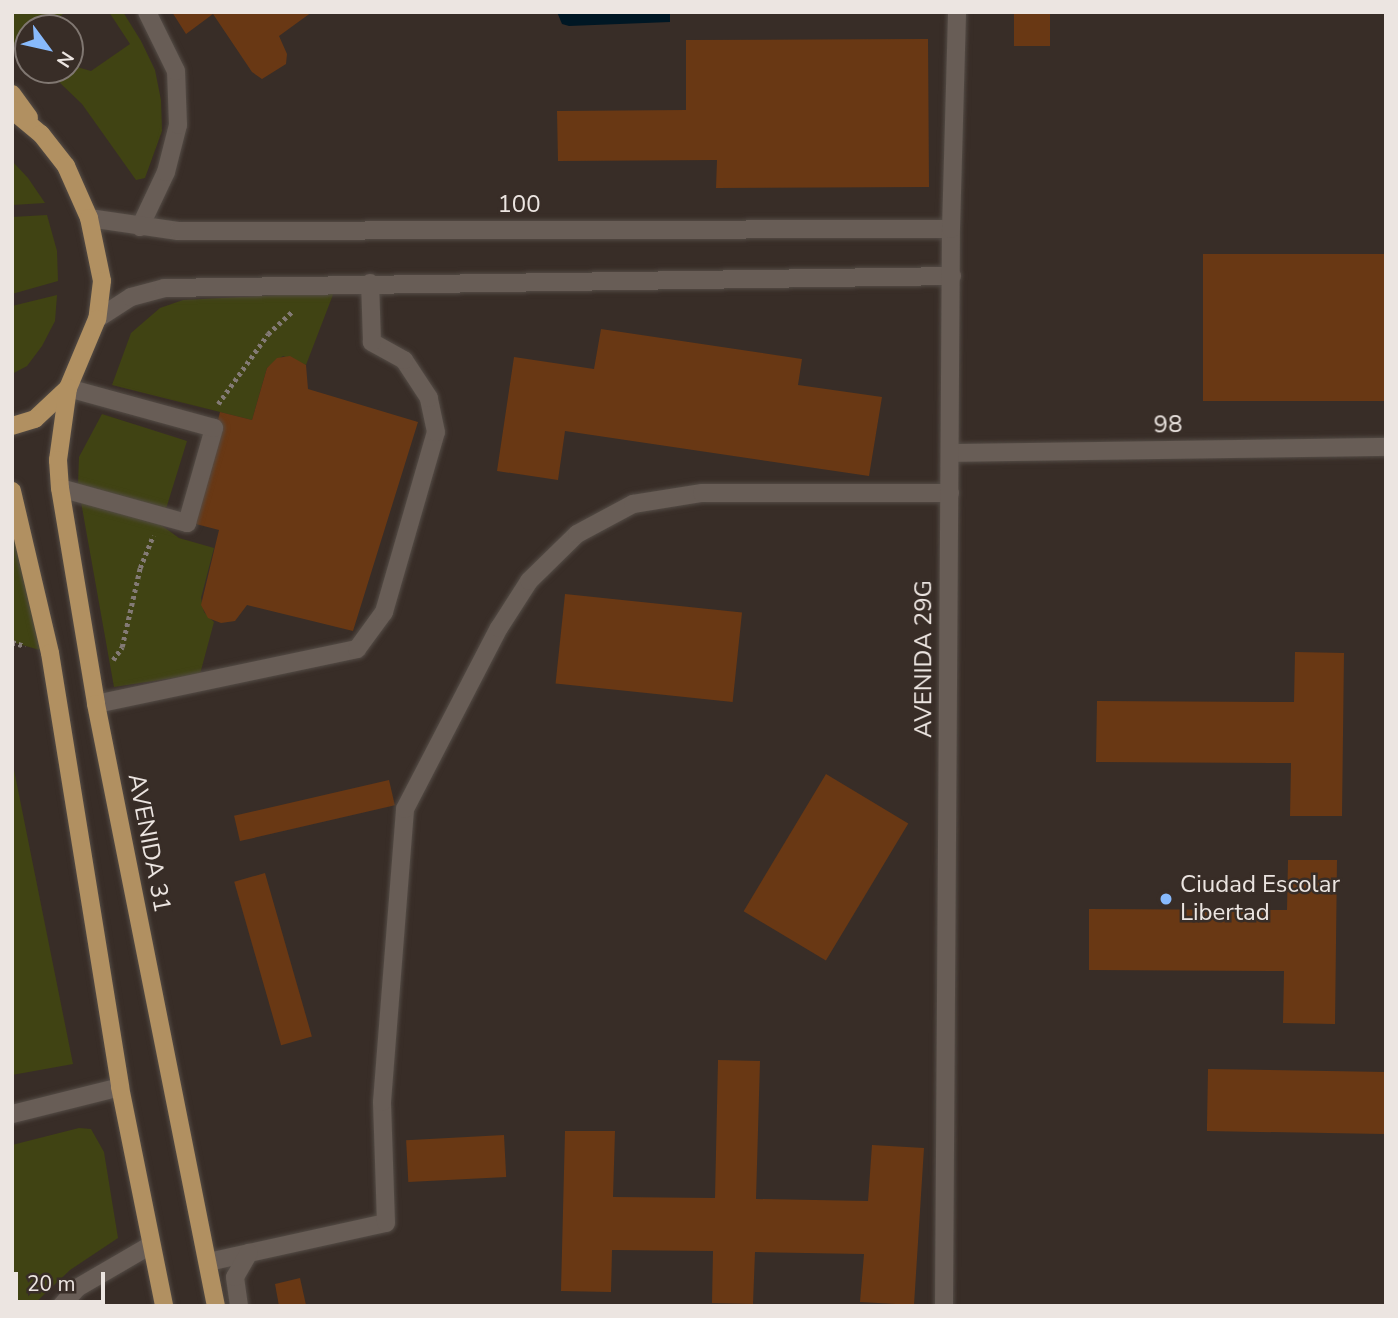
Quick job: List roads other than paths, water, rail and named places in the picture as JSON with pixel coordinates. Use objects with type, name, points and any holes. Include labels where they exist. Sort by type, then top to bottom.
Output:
[{"type":"main road","points":[[12,94],[66,166],[89,218],[102,281],[97,319],[68,388],[35,419],[12,426]]},
{"type":"main road","points":[[12,110],[41,134]]},
{"type":"main road","name":"AVENIDA 31","points":[[68,388],[58,460],[60,488],[96,704],[216,1306]]},
{"type":"main road","points":[[12,491],[50,653],[120,1087],[164,1306]]},
{"type":"street","points":[[140,227],[166,172],[178,125],[176,71],[147,12]]},
{"type":"street","name":"AVENIDA 29G","points":[[944,1306],[951,229],[957,12]]},
{"type":"street","name":"100","points":[[89,218],[178,231],[951,229]]},
{"type":"street","points":[[97,319],[131,297],[164,288],[952,276]]},
{"type":"street","points":[[96,704],[358,649],[384,612],[436,432],[429,398],[404,360],[372,342],[370,283]]},
{"type":"street","points":[[60,488],[187,523],[214,428],[68,388]]},
{"type":"street","name":"98","points":[[950,453],[1386,447]]},
{"type":"street","points":[[208,1262],[386,1223],[382,1102],[405,809],[499,628],[529,581],[577,534],[633,504],[702,493],[950,493]]},
{"type":"street","points":[[12,1114],[120,1087]]},
{"type":"street","points":[[61,1306],[77,1288],[151,1245]]},
{"type":"street","points":[[239,1306],[235,1277],[249,1253]]},
{"type":"water","points":[[557,12],[670,12],[670,22],[569,26],[562,24]]},
{"type":"place","name":"Ciudad Escolar Libertad","points":[[1166,899]]}]
